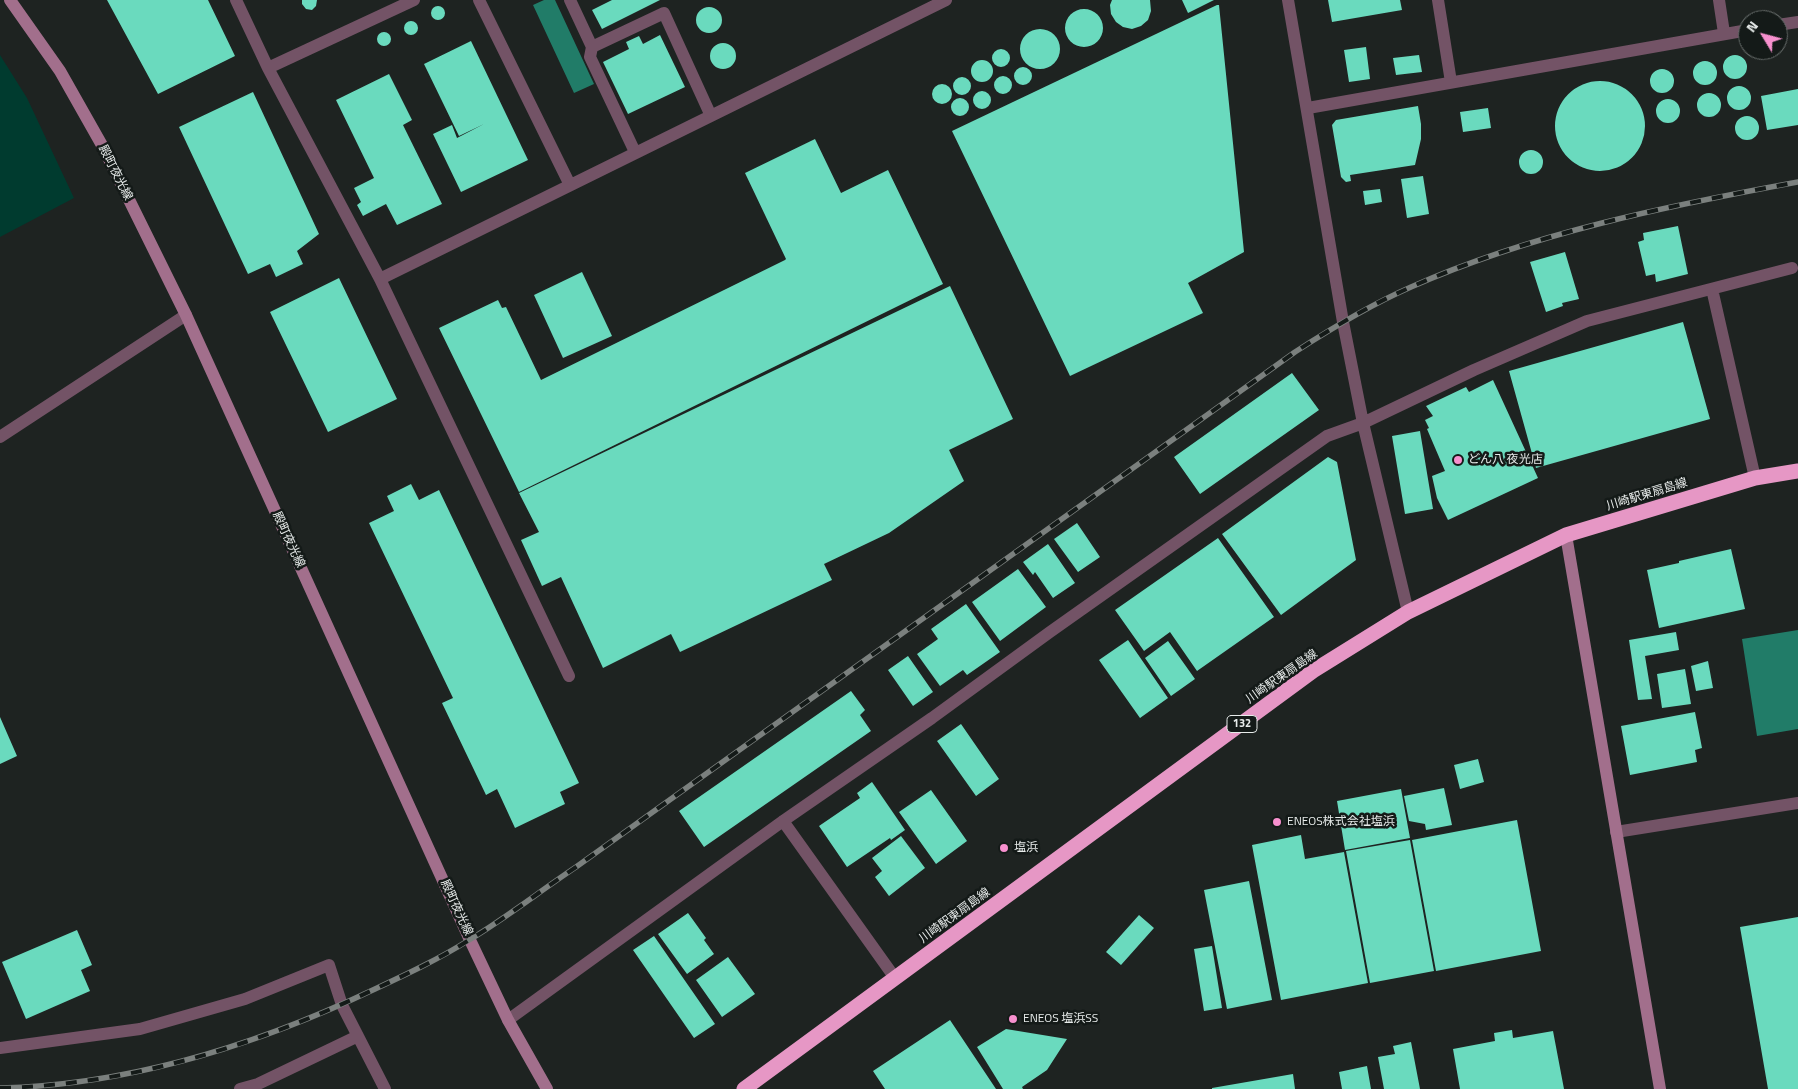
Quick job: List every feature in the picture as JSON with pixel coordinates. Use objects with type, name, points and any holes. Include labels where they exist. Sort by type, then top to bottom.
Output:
[{"type":"highway","name":"川崎駅東扇島線","points":[[744,1089],[1313,671],[1408,612],[1566,535],[1755,478],[1798,471]]},
{"type":"street","name":"殿町夜光線","points":[[10,0],[60,71],[103,147],[186,316],[508,1020],[547,1089]]},
{"type":"street","points":[[236,0],[268,68],[380,279],[569,676]]},
{"type":"street","points":[[268,68],[414,0]]},
{"type":"street","points":[[480,0],[570,185]]},
{"type":"street","points":[[570,0],[592,47],[590,57],[635,152]]},
{"type":"street","points":[[380,279],[946,0]]},
{"type":"street","points":[[1288,0],[1308,108],[1336,284],[1363,423],[1408,612]]},
{"type":"street","points":[[1438,0],[1451,82]]},
{"type":"street","points":[[1719,0],[1724,33]]},
{"type":"street","points":[[592,47],[664,13],[711,116]]},
{"type":"street","points":[[1308,108],[1738,31]]},
{"type":"street","points":[[508,1020],[783,821],[932,718],[1327,436],[1363,423],[1474,370],[1587,321],[1792,268]]},
{"type":"street","points":[[1712,289],[1755,478]]},
{"type":"street","points":[[0,437],[186,316]]},
{"type":"street","points":[[1566,535],[1660,1089]]},
{"type":"street","points":[[1616,832],[1798,803]]},
{"type":"street","points":[[783,821],[895,978]]},
{"type":"street","points":[[0,1048],[140,1029],[245,999],[329,964],[342,1005],[385,1089]]},
{"type":"street","points":[[240,1089],[258,1084],[358,1036]]},
{"type":"shaded area","points":[[544,0],[555,0],[594,84],[574,93],[533,5]]},
{"type":"shaded area","points":[[0,55],[27,98],[74,198],[0,237]]},
{"type":"shaded area","points":[[1798,630],[1798,729],[1757,736],[1742,639]]},
{"type":"building","points":[[107,0],[208,0],[235,56],[158,94]]},
{"type":"building","points":[[302,0],[317,0],[316,6],[312,10],[306,9],[302,4]]},
{"type":"building","points":[[612,0],[660,0],[602,29],[592,10]]},
{"type":"building","points":[[1112,0],[1150,0],[1151,11],[1148,20],[1141,26],[1132,29],[1123,27],[1116,22],[1111,14],[1110,5]]},
{"type":"building","points":[[1182,0],[1214,0],[1188,13]]},
{"type":"building","points":[[1328,0],[1400,0],[1402,10],[1332,22]]},
{"type":"building","points":[[1219,5],[1244,252],[1188,283],[1203,313],[1070,376],[952,131]]},
{"type":"building","points":[[435,6],[441,6],[445,13],[441,20],[435,20],[431,16],[431,10]]},
{"type":"building","points":[[709,7],[718,11],[722,20],[718,29],[709,33],[700,29],[696,20],[700,11]]},
{"type":"building","points":[[1084,9],[1098,14],[1103,28],[1098,42],[1084,47],[1070,42],[1065,28],[1070,14]]},
{"type":"building","points":[[408,21],[414,21],[418,28],[414,35],[408,35],[404,31],[404,25]]},
{"type":"building","points":[[1040,29],[1054,35],[1060,49],[1054,63],[1040,69],[1026,63],[1020,49],[1026,35]]},
{"type":"building","points":[[381,32],[387,32],[391,39],[387,46],[381,46],[377,42],[377,36]]},
{"type":"building","points":[[660,35],[685,87],[628,114],[603,62],[629,49],[626,42],[639,36],[643,44]]},
{"type":"building","points":[[471,41],[528,160],[461,192],[433,134],[452,125],[457,138],[484,124],[459,136],[424,64]]},
{"type":"building","points":[[723,43],[732,47],[736,56],[732,65],[723,69],[714,65],[710,56],[714,47]]},
{"type":"building","points":[[1366,47],[1370,79],[1349,82],[1344,50]]},
{"type":"building","points":[[1001,49],[1009,54],[1010,58],[1005,66],[1001,67],[993,62],[992,58],[997,50]]},
{"type":"building","points":[[1419,55],[1422,72],[1396,75],[1393,58]]},
{"type":"building","points":[[1731,56],[1738,56],[1738,60],[1744,60],[1746,63],[1746,71],[1739,78],[1731,78],[1724,71],[1724,63]]},
{"type":"building","points":[[982,60],[990,63],[993,71],[990,79],[982,82],[974,79],[971,71],[974,63]]},
{"type":"building","points":[[1705,61],[1713,65],[1717,73],[1713,81],[1705,85],[1697,81],[1693,73],[1697,65]]},
{"type":"building","points":[[1023,67],[1029,70],[1032,76],[1029,82],[1023,85],[1017,82],[1014,76],[1017,70]]},
{"type":"building","points":[[1662,69],[1667,70],[1673,76],[1673,86],[1667,92],[1662,93],[1657,92],[1651,86],[1650,81],[1651,76],[1657,70]]},
{"type":"building","points":[[389,74],[412,120],[403,125],[442,204],[397,225],[386,204],[363,216],[357,205],[361,202],[354,188],[374,178],[336,100]]},
{"type":"building","points":[[999,76],[1007,76],[1012,81],[1010,92],[999,94],[994,89],[994,81]]},
{"type":"building","points":[[962,77],[968,80],[971,86],[968,92],[962,95],[956,92],[953,86],[956,80]]},
{"type":"building","points":[[1600,81],[1617,84],[1632,94],[1642,109],[1645,126],[1642,143],[1632,158],[1617,168],[1600,171],[1583,168],[1568,158],[1558,143],[1555,126],[1558,109],[1568,94],[1583,84]]},
{"type":"building","points":[[942,84],[949,87],[952,94],[949,101],[942,104],[935,101],[932,94],[935,87]]},
{"type":"building","points":[[1739,86],[1744,87],[1750,93],[1750,103],[1744,109],[1739,110],[1734,109],[1728,103],[1727,98],[1728,93],[1734,87]]},
{"type":"building","points":[[1798,89],[1798,125],[1767,130],[1761,96]]},
{"type":"building","points":[[978,91],[986,91],[991,96],[989,107],[978,109],[973,104],[973,96]]},
{"type":"building","points":[[253,92],[319,234],[297,251],[303,264],[276,277],[270,264],[248,274],[179,127]]},
{"type":"building","points":[[1709,93],[1714,94],[1720,100],[1720,110],[1714,116],[1709,117],[1704,116],[1698,110],[1697,105],[1698,100],[1704,94]]},
{"type":"building","points":[[960,98],[966,101],[969,107],[966,113],[960,116],[954,113],[951,107],[954,101]]},
{"type":"building","points":[[1668,99],[1673,100],[1679,106],[1679,116],[1673,122],[1668,123],[1663,122],[1657,116],[1656,111],[1657,106],[1663,100]]},
{"type":"building","points":[[1418,106],[1421,139],[1415,165],[1350,175],[1351,181],[1346,182],[1341,177],[1332,125],[1336,120]]},
{"type":"building","points":[[1488,108],[1491,128],[1463,132],[1460,112]]},
{"type":"building","points":[[1747,116],[1755,120],[1759,128],[1755,136],[1747,140],[1739,136],[1735,128],[1739,120]]},
{"type":"building","points":[[815,139],[841,193],[888,170],[943,284],[519,492],[439,328],[498,300],[502,308],[506,307],[541,380],[785,260],[745,173]]},
{"type":"building","points":[[1531,150],[1536,151],[1542,157],[1542,167],[1536,173],[1531,174],[1526,173],[1520,167],[1519,162],[1520,157],[1526,151]]},
{"type":"building","points":[[1423,176],[1429,214],[1407,218],[1401,179]]},
{"type":"building","points":[[1380,189],[1382,202],[1365,205],[1363,191]]},
{"type":"building","points":[[1678,226],[1688,274],[1656,282],[1655,274],[1646,276],[1638,242],[1644,240],[1643,233]]},
{"type":"building","points":[[1565,252],[1579,299],[1562,303],[1563,306],[1546,312],[1530,262]]},
{"type":"building","points":[[582,272],[612,336],[563,358],[534,295]]},
{"type":"building","points":[[339,278],[397,399],[328,432],[270,312]]},
{"type":"building","points":[[950,286],[1013,419],[949,450],[964,481],[889,533],[824,564],[832,580],[680,652],[671,634],[603,668],[561,577],[542,586],[521,540],[539,532],[519,493]]},
{"type":"building","points":[[1683,322],[1710,419],[1536,468],[1509,371]]},
{"type":"building","points":[[1292,373],[1319,410],[1200,494],[1174,457]]},
{"type":"building","points":[[1493,380],[1538,478],[1448,520],[1437,498],[1432,476],[1445,471],[1427,429],[1429,428],[1425,420],[1433,416],[1426,406],[1466,387],[1469,392]]},
{"type":"building","points":[[1420,431],[1433,509],[1405,514],[1392,436]]},
{"type":"building","points":[[1328,457],[1337,462],[1356,560],[1281,615],[1222,534]]},
{"type":"building","points":[[411,484],[419,500],[439,490],[579,783],[560,792],[565,804],[515,828],[497,789],[486,795],[442,703],[453,698],[369,523],[394,511],[387,496]]},
{"type":"building","points":[[1077,523],[1100,557],[1078,572],[1054,539]]},
{"type":"building","points":[[1218,538],[1274,617],[1197,671],[1170,632],[1144,651],[1115,610]]},
{"type":"building","points":[[1048,544],[1075,583],[1053,598],[1035,572],[1033,575],[1023,562]]},
{"type":"building","points":[[1731,549],[1745,609],[1659,628],[1647,570]]},
{"type":"building","points":[[1018,569],[1046,607],[1000,641],[972,602]]},
{"type":"building","points":[[966,604],[1000,652],[967,675],[963,670],[940,686],[917,654],[938,639],[931,629]]},
{"type":"building","points":[[1676,632],[1679,650],[1645,656],[1652,699],[1638,700],[1629,640]]},
{"type":"building","points":[[1128,640],[1168,698],[1140,718],[1099,660]]},
{"type":"building","points":[[1168,641],[1195,679],[1171,696],[1145,658]]},
{"type":"building","points":[[908,656],[933,692],[913,706],[888,670]]},
{"type":"building","points":[[1708,661],[1713,688],[1696,691],[1691,666]]},
{"type":"building","points":[[1685,669],[1691,704],[1662,708],[1657,674]]},
{"type":"building","points":[[851,691],[865,710],[860,715],[871,731],[704,847],[679,811]]},
{"type":"building","points":[[1695,712],[1702,748],[1695,750],[1697,762],[1630,775],[1621,726]]},
{"type":"building","points":[[0,717],[17,756],[0,764]]},
{"type":"building","points":[[961,724],[999,779],[976,796],[937,741]]},
{"type":"building","points":[[1478,759],[1484,782],[1460,789],[1454,765]]},
{"type":"building","points":[[872,782],[905,830],[847,867],[819,826],[860,798],[857,793]]},
{"type":"building","points":[[1444,788],[1452,825],[1426,830],[1425,824],[1409,821],[1404,796]]},
{"type":"building","points":[[1401,789],[1410,838],[1345,850],[1337,801]]},
{"type":"building","points":[[931,790],[967,841],[936,864],[899,812]]},
{"type":"building","points":[[1517,820],[1541,951],[1436,971],[1412,840]]},
{"type":"building","points":[[1301,835],[1305,859],[1344,852],[1368,983],[1281,1000],[1252,845]]},
{"type":"building","points":[[901,836],[925,868],[889,896],[875,877],[882,871],[872,858]]},
{"type":"building","points":[[1410,840],[1434,971],[1370,983],[1346,851]]},
{"type":"building","points":[[1249,881],[1272,1000],[1227,1009],[1204,890]]},
{"type":"building","points":[[688,913],[706,938],[704,940],[714,954],[687,974],[658,934]]},
{"type":"building","points":[[1139,915],[1154,928],[1121,965],[1106,952]]},
{"type":"building","points":[[1798,917],[1798,1089],[1768,1089],[1740,927]]},
{"type":"building","points":[[77,930],[92,965],[81,970],[90,991],[26,1019],[2,962]]},
{"type":"building","points":[[654,936],[715,1024],[694,1038],[633,950]]},
{"type":"building","points":[[1212,946],[1222,1008],[1204,1011],[1194,949]]},
{"type":"building","points":[[728,957],[755,994],[722,1017],[696,980]]},
{"type":"building","points":[[950,1020],[996,1089],[885,1089],[873,1071]]},
{"type":"building","points":[[1006,1029],[1067,1039],[1047,1070],[1022,1087],[1023,1089],[1003,1089],[977,1047]]},
{"type":"building","points":[[1512,1030],[1513,1038],[1553,1031],[1564,1089],[1460,1089],[1453,1049],[1495,1041],[1494,1033]]},
{"type":"building","points":[[1411,1042],[1420,1089],[1384,1089],[1378,1057],[1395,1054],[1393,1046]]},
{"type":"building","points":[[1367,1066],[1371,1089],[1342,1089],[1339,1072]]},
{"type":"building","points":[[1293,1074],[1295,1089],[1212,1089],[1212,1088]]},
{"type":"railway","points":[[0,1088],[49,1085],[97,1079],[145,1070],[192,1058],[285,1028],[423,966],[458,947],[510,914],[1295,352],[1351,317],[1411,287],[1457,268],[1553,236],[1699,201],[1798,182]]},
{"type":"place","name":"どん八 夜光店","points":[[1458,460]]},
{"type":"place","name":"ENEOS株式会社塩浜","points":[[1277,822]]},
{"type":"place","name":"塩浜","points":[[1004,848]]},
{"type":"place","name":"ENEOS 塩浜SS","points":[[1013,1019]]}]
